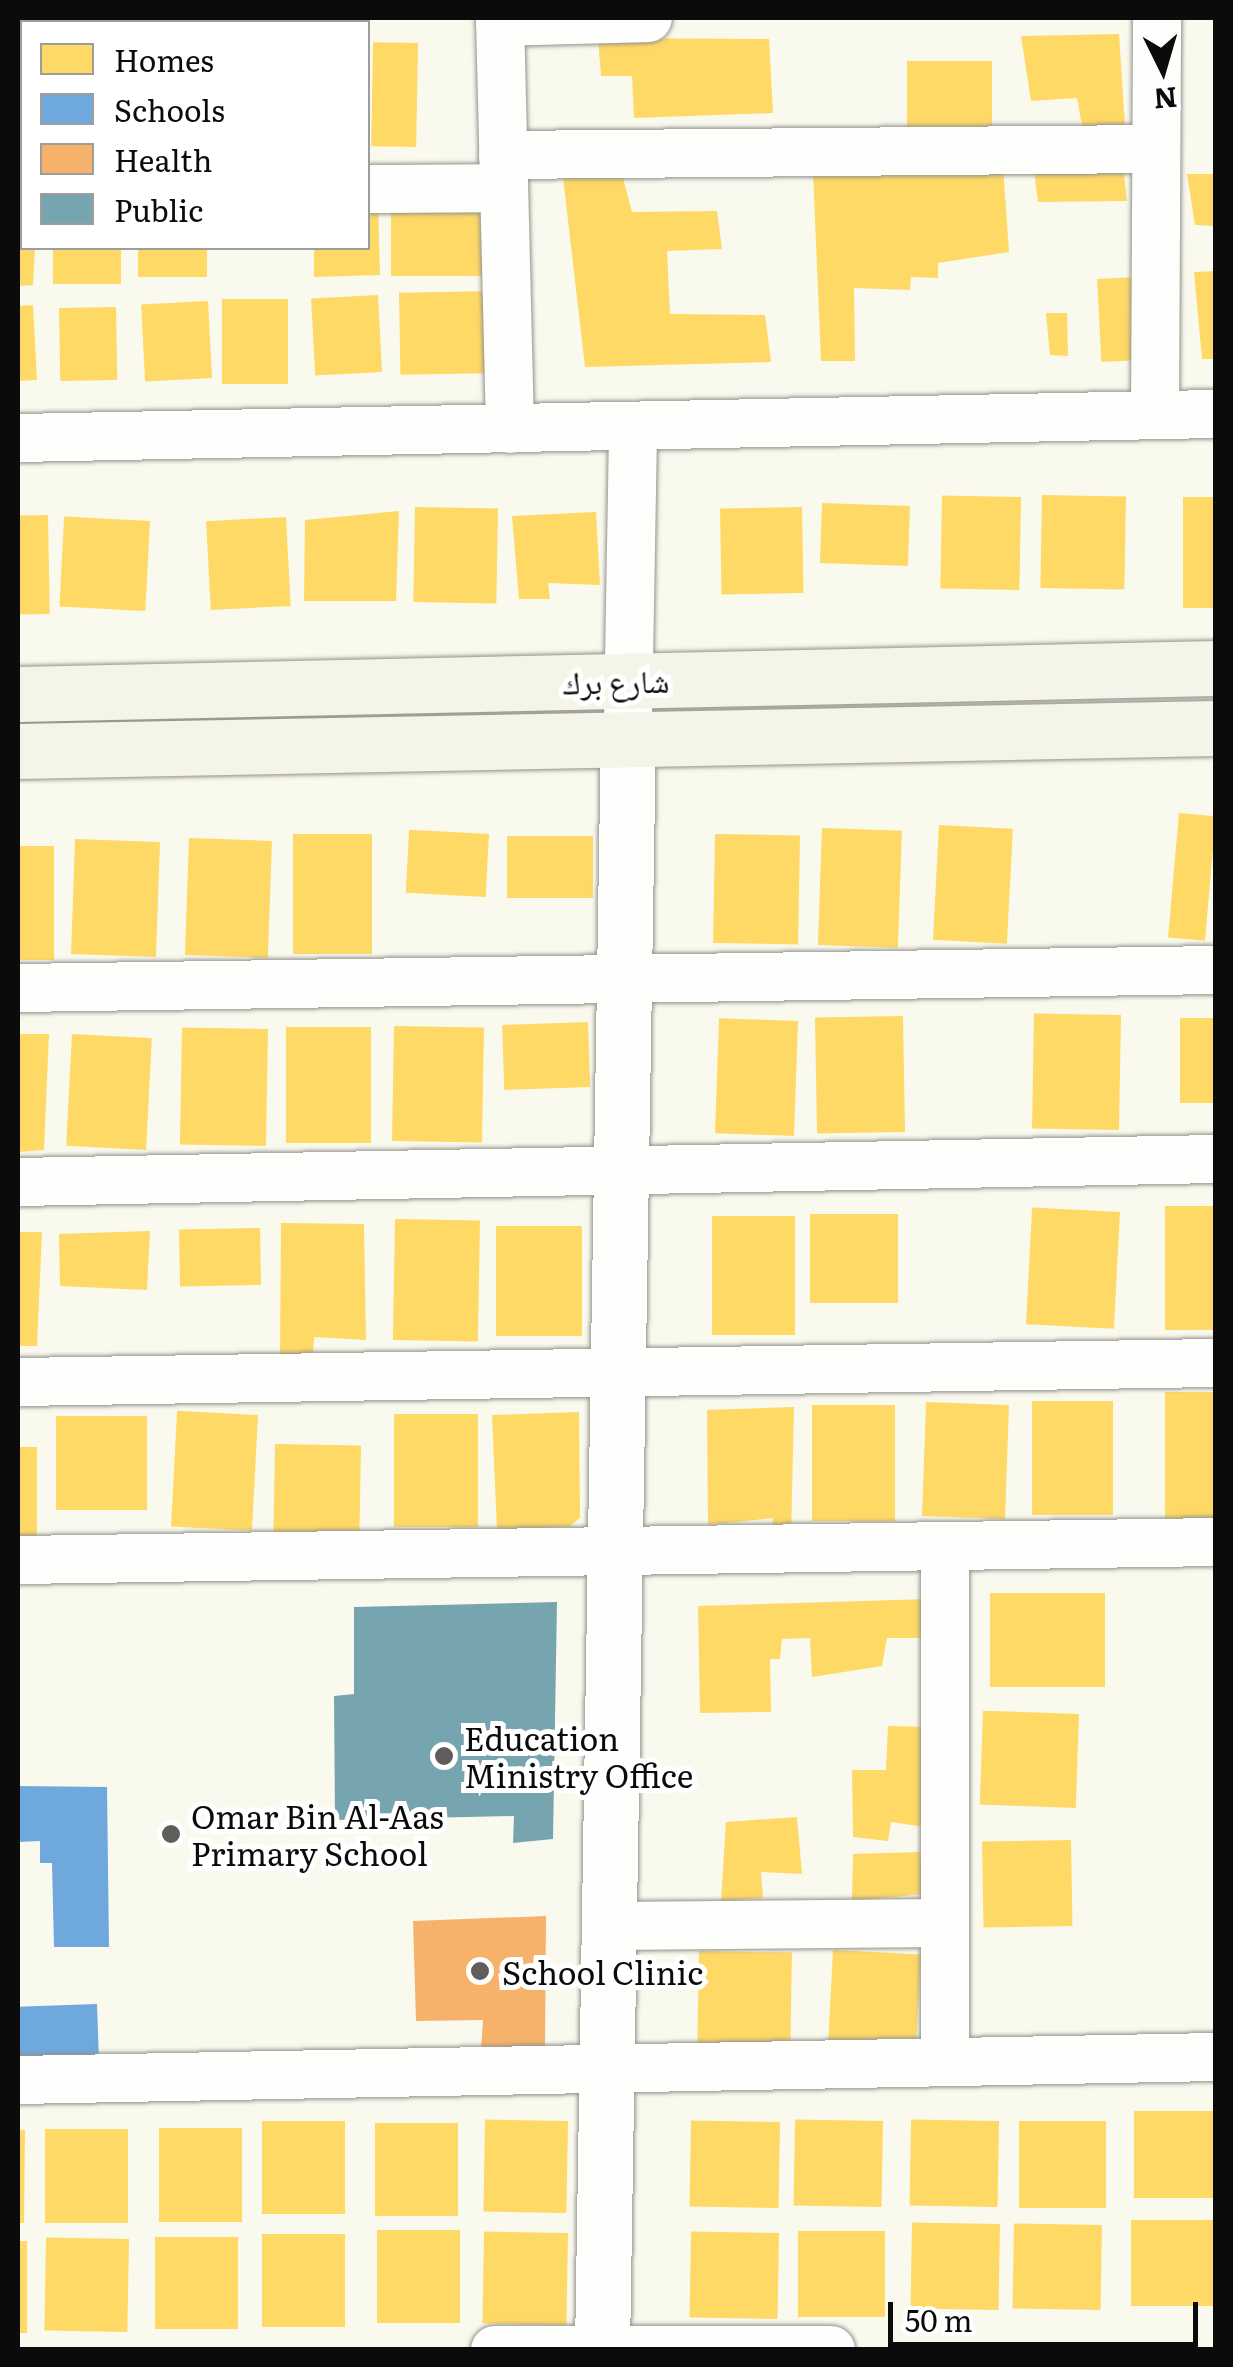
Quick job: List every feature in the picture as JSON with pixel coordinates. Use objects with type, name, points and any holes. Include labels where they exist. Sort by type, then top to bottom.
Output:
[{"type":"main road","name":"شارع برك","points":[[18,694],[1216,668]]},
{"type":"main road","name":"شارع برك","points":[[18,751],[1216,728]]},
{"type":"street","points":[[510,429],[500,20],[648,18]]},
{"type":"street","points":[[1155,415],[1157,18]]},
{"type":"street","points":[[370,189],[504,172],[1156,148]]},
{"type":"street","points":[[18,438],[1216,414]]},
{"type":"street","points":[[602,2349],[633,427]]},
{"type":"street","points":[[18,988],[1216,970]]},
{"type":"street","points":[[18,1182],[1216,1159]]},
{"type":"street","points":[[18,1382],[1216,1363]]},
{"type":"street","points":[[18,1560],[1216,1542]]},
{"type":"street","points":[[944,1547],[945,2062]]},
{"type":"street","points":[[609,1926],[944,1923]]},
{"type":"street","points":[[18,2080],[1216,2057]]},
{"type":"street","points":[[496,2350],[831,2350]]},
{"type":"building: Homes","points":[[50,18],[123,18],[123,20]]},
{"type":"building: Homes","points":[[172,18],[236,18],[236,20]]},
{"type":"building: Homes","points":[[1119,34],[1125,126],[1083,131],[1077,98],[1031,101],[1021,36]]},
{"type":"building: Homes","points":[[598,38],[769,39],[773,113],[634,118],[632,76],[601,76]]},
{"type":"building: Homes","points":[[373,42],[418,43],[416,147],[371,146]]},
{"type":"building: Homes","points":[[907,61],[992,61],[992,133],[907,133]]},
{"type":"building: Homes","points":[[20,110],[20,186],[18,186]]},
{"type":"building: Homes","points":[[1003,165],[1009,252],[938,263],[938,278],[911,277],[910,290],[854,288],[855,361],[821,361],[813,172]]},
{"type":"building: Homes","points":[[1123,165],[1127,201],[1038,202],[1034,170]]},
{"type":"building: Homes","points":[[622,174],[632,212],[717,211],[722,249],[667,251],[670,314],[765,315],[771,362],[585,367],[563,177]]},
{"type":"building: Homes","points":[[1187,174],[1216,174],[1216,226],[1195,225]]},
{"type":"building: Homes","points":[[391,201],[489,201],[489,276],[391,276]]},
{"type":"building: Homes","points":[[378,202],[380,275],[314,277],[314,250],[370,250],[370,203]]},
{"type":"building: Homes","points":[[18,207],[20,250],[35,250],[33,285],[18,286]]},
{"type":"building: Homes","points":[[53,250],[121,250],[121,284],[53,284]]},
{"type":"building: Homes","points":[[138,250],[207,250],[207,277],[138,277]]},
{"type":"building: Homes","points":[[1216,271],[1216,359],[1202,359],[1194,272]]},
{"type":"building: Homes","points":[[1137,277],[1141,360],[1101,362],[1097,279]]},
{"type":"building: Homes","points":[[496,291],[497,373],[400,375],[399,293]]},
{"type":"building: Homes","points":[[378,295],[382,372],[315,375],[311,299]]},
{"type":"building: Homes","points":[[222,299],[288,299],[288,384],[222,384]]},
{"type":"building: Homes","points":[[208,301],[212,378],[145,381],[141,305]]},
{"type":"building: Homes","points":[[33,305],[37,380],[18,381],[18,306]]},
{"type":"building: Homes","points":[[116,307],[117,380],[60,381],[59,308]]},
{"type":"building: Homes","points":[[1046,313],[1067,313],[1068,356],[1050,355]]},
{"type":"building: Homes","points":[[1042,495],[1126,496],[1124,589],[1040,588]]},
{"type":"building: Homes","points":[[942,496],[1021,497],[1019,590],[940,589]]},
{"type":"building: Homes","points":[[1183,497],[1216,497],[1216,608],[1183,608]]},
{"type":"building: Homes","points":[[822,503],[910,506],[908,566],[820,563]]},
{"type":"building: Homes","points":[[415,507],[498,508],[496,603],[413,602]]},
{"type":"building: Homes","points":[[802,507],[804,593],[722,594],[720,508]]},
{"type":"building: Homes","points":[[399,511],[396,601],[304,601],[305,520]]},
{"type":"building: Homes","points":[[596,512],[600,585],[548,583],[550,599],[519,599],[512,516]]},
{"type":"building: Homes","points":[[48,515],[50,614],[20,615],[18,516]]},
{"type":"building: Homes","points":[[64,516],[150,521],[145,611],[59,606]]},
{"type":"building: Homes","points":[[286,517],[291,606],[211,610],[206,521]]},
{"type":"building: Homes","points":[[1179,813],[1216,816],[1205,941],[1168,938]]},
{"type":"building: Homes","points":[[939,825],[1013,829],[1007,944],[933,940]]},
{"type":"building: Homes","points":[[822,828],[902,831],[898,948],[818,945]]},
{"type":"building: Homes","points":[[409,830],[489,834],[486,897],[406,893]]},
{"type":"building: Homes","points":[[293,834],[372,834],[372,954],[293,954]]},
{"type":"building: Homes","points":[[715,834],[800,835],[798,944],[713,943]]},
{"type":"building: Homes","points":[[507,836],[593,836],[593,898],[507,898]]},
{"type":"building: Homes","points":[[189,838],[272,841],[268,958],[185,955]]},
{"type":"building: Homes","points":[[75,839],[160,842],[156,957],[71,954]]},
{"type":"building: Homes","points":[[18,846],[54,846],[54,960],[18,960]]},
{"type":"building: Homes","points":[[1034,1013],[1121,1015],[1119,1130],[1032,1128]]},
{"type":"building: Homes","points":[[903,1016],[905,1132],[817,1134],[815,1018]]},
{"type":"building: Homes","points":[[719,1018],[798,1021],[794,1136],[715,1133]]},
{"type":"building: Homes","points":[[1180,1018],[1216,1018],[1216,1103],[1180,1103]]},
{"type":"building: Homes","points":[[588,1022],[590,1087],[504,1090],[502,1025]]},
{"type":"building: Homes","points":[[394,1026],[484,1028],[482,1143],[392,1141]]},
{"type":"building: Homes","points":[[182,1027],[268,1029],[266,1146],[180,1144]]},
{"type":"building: Homes","points":[[286,1027],[371,1027],[371,1143],[286,1143]]},
{"type":"building: Homes","points":[[18,1034],[49,1034],[44,1150],[18,1152]]},
{"type":"building: Homes","points":[[72,1034],[152,1038],[146,1150],[66,1146]]},
{"type":"building: Homes","points":[[1165,1206],[1216,1206],[1216,1330],[1165,1330]]},
{"type":"building: Homes","points":[[1032,1207],[1120,1212],[1114,1329],[1026,1324]]},
{"type":"building: Homes","points":[[810,1214],[898,1214],[898,1303],[810,1303]]},
{"type":"building: Homes","points":[[712,1216],[795,1216],[795,1335],[712,1335]]},
{"type":"building: Homes","points":[[395,1219],[480,1220],[478,1341],[393,1340]]},
{"type":"building: Homes","points":[[281,1223],[364,1224],[366,1340],[314,1337],[313,1356],[280,1356]]},
{"type":"building: Homes","points":[[496,1226],[582,1226],[582,1336],[496,1336]]},
{"type":"building: Homes","points":[[260,1228],[261,1285],[180,1286],[179,1229]]},
{"type":"building: Homes","points":[[150,1231],[147,1290],[60,1286],[59,1234]]},
{"type":"building: Homes","points":[[18,1232],[42,1232],[37,1346],[18,1346]]},
{"type":"building: Homes","points":[[1165,1392],[1216,1392],[1216,1520],[1165,1520]]},
{"type":"building: Homes","points":[[1032,1401],[1113,1401],[1113,1515],[1032,1515]]},
{"type":"building: Homes","points":[[926,1402],[1009,1405],[1005,1519],[922,1516]]},
{"type":"building: Homes","points":[[812,1405],[895,1405],[895,1521],[812,1521]]},
{"type":"building: Homes","points":[[794,1407],[791,1537],[772,1536],[773,1518],[708,1525],[707,1410]]},
{"type":"building: Homes","points":[[177,1411],[258,1415],[252,1531],[171,1527]]},
{"type":"building: Homes","points":[[579,1412],[580,1518],[570,1526],[497,1530],[492,1415]]},
{"type":"building: Homes","points":[[394,1414],[478,1414],[478,1527],[394,1527]]},
{"type":"building: Homes","points":[[56,1416],[147,1416],[147,1510],[56,1510]]},
{"type":"building: Homes","points":[[275,1444],[361,1446],[359,1537],[273,1536]]},
{"type":"building: Homes","points":[[18,1447],[37,1447],[37,1540],[18,1540]]},
{"type":"building: Homes","points":[[990,1593],[1105,1593],[1105,1687],[990,1687]]},
{"type":"building: Homes","points":[[929,1599],[927,1638],[887,1638],[882,1666],[812,1677],[810,1638],[782,1639],[780,1659],[770,1659],[771,1712],[700,1713],[698,1606]]},
{"type":"building: Homes","points":[[983,1711],[1079,1714],[1076,1808],[980,1805]]},
{"type":"building: Homes","points":[[888,1726],[927,1727],[925,1827],[891,1822],[888,1841],[853,1837],[852,1770],[886,1770]]},
{"type":"building: Homes","points":[[797,1817],[802,1874],[761,1872],[763,1898],[721,1901],[726,1822]]},
{"type":"building: Homes","points":[[1071,1840],[1073,1926],[984,1928],[982,1842]]},
{"type":"building: Homes","points":[[920,1852],[924,1894],[852,1901],[853,1854]]},
{"type":"building: Homes","points":[[833,1950],[921,1955],[916,2046],[828,2042]]},
{"type":"building: Homes","points":[[699,1951],[792,1953],[790,2051],[697,2049]]},
{"type":"building: Homes","points":[[1134,2111],[1216,2111],[1216,2198],[1134,2198]]},
{"type":"building: Homes","points":[[795,2119],[883,2121],[881,2207],[794,2205]]},
{"type":"building: Homes","points":[[911,2119],[999,2121],[997,2207],[910,2205]]},
{"type":"building: Homes","points":[[485,2120],[568,2121],[566,2213],[483,2212]]},
{"type":"building: Homes","points":[[691,2120],[780,2122],[778,2208],[690,2206]]},
{"type":"building: Homes","points":[[262,2121],[345,2121],[345,2214],[262,2214]]},
{"type":"building: Homes","points":[[1019,2121],[1106,2121],[1106,2208],[1019,2208]]},
{"type":"building: Homes","points":[[375,2123],[458,2123],[458,2216],[375,2216]]},
{"type":"building: Homes","points":[[159,2128],[242,2128],[242,2222],[159,2222]]},
{"type":"building: Homes","points":[[45,2129],[128,2129],[128,2223],[45,2223]]},
{"type":"building: Homes","points":[[18,2130],[25,2130],[24,2223],[18,2223]]},
{"type":"building: Homes","points":[[1131,2220],[1216,2220],[1216,2306],[1131,2306]]},
{"type":"building: Homes","points":[[912,2222],[1000,2224],[998,2310],[911,2308]]},
{"type":"building: Homes","points":[[1014,2223],[1102,2225],[1101,2310],[1013,2308]]},
{"type":"building: Homes","points":[[377,2230],[460,2230],[460,2323],[377,2323]]},
{"type":"building: Homes","points":[[691,2231],[779,2233],[777,2319],[690,2317]]},
{"type":"building: Homes","points":[[798,2231],[885,2231],[885,2317],[798,2317]]},
{"type":"building: Homes","points":[[484,2232],[568,2233],[566,2325],[482,2324]]},
{"type":"building: Homes","points":[[262,2234],[345,2234],[345,2327],[262,2327]]},
{"type":"building: Homes","points":[[155,2237],[238,2237],[238,2329],[155,2329]]},
{"type":"building: Homes","points":[[46,2238],[129,2239],[127,2332],[44,2331]]},
{"type":"building: Homes","points":[[18,2241],[27,2241],[27,2333],[18,2333]]},
{"type":"building: Schools","points":[[18,1786],[107,1787],[109,1947],[54,1947],[52,1863],[40,1863],[40,1841],[18,1842]]},
{"type":"building: Schools","points":[[97,2004],[99,2061],[20,2064],[18,2007]]},
{"type":"building: Health","name":"School Clinic","points":[[546,1916],[545,2047],[481,2048],[483,2020],[416,2021],[413,1921]]},
{"type":"building: Public","name":"Education Ministry Office","points":[[557,1602],[553,1839],[513,1843],[514,1816],[335,1820],[334,1696],[354,1694],[354,1607]]},
{"type":"place","name":"Education Ministry Office","points":[[444,1756]]},
{"type":"place","name":"Omar Bin Al-Aas Primary School","points":[[171,1834]]},
{"type":"place","name":"School Clinic","points":[[480,1971]]}]
